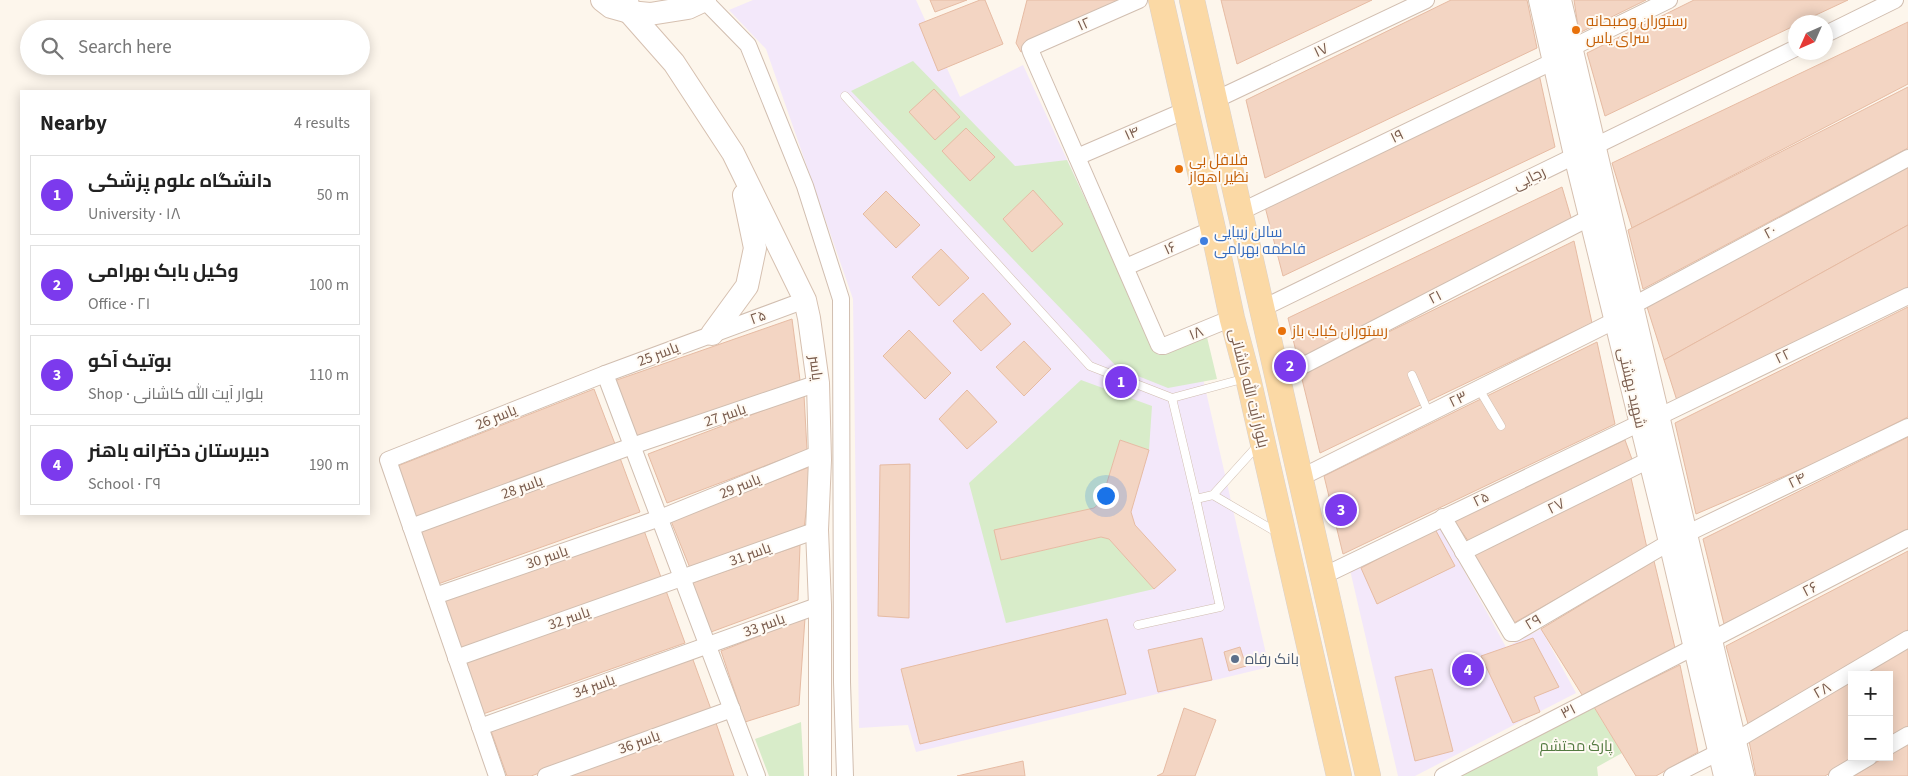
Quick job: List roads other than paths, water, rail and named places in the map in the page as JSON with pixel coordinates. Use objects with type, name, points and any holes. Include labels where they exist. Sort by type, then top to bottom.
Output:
[{"type":"main road","name":"یاسر","points":[[602,0],[611,8],[631,4],[674,63],[733,152],[805,300],[818,383],[820,453],[817,530],[820,605],[820,776]]},
{"type":"main road","points":[[631,4],[650,14],[688,8],[704,0]]},
{"type":"main road","name":"بلوار آیت الله کاشانی","points":[[1161,0],[1214,229],[1232,318],[1248,378],[1339,776]]},
{"type":"main road","name":"بلوار آیت الله کاشانی","points":[[1192,0],[1368,776]]},
{"type":"main road","name":"شهید بهشتی","points":[[1540,0],[1563,54]]},
{"type":"main road","name":"شهید بهشتی","points":[[1560,0],[1563,54],[1584,150],[1727,747],[1743,776]]},
{"type":"main road","name":"شهید بهشتی","points":[[1584,150],[1591,217],[1624,313]]},
{"type":"main road","points":[[712,334],[747,286],[755,248],[733,152]]},
{"type":"main road","name":"شهید بهشتی","points":[[1649,420],[1649,460],[1678,538]]},
{"type":"main road","name":"شهید بهشتی","points":[[1724,776],[1727,747]]},
{"type":"street","points":[[704,0],[748,46],[805,186],[841,299],[842,682],[845,776]]},
{"type":"street","name":"۱۲","points":[[1077,157],[1030,49],[1139,0]]},
{"type":"street","name":"۱۷","points":[[1215,100],[1426,0]]},
{"type":"street","points":[[1563,54],[1669,0]]},
{"type":"street","points":[[1833,31],[1895,0]]},
{"type":"street","name":"رجایی","points":[[1263,308],[1788,52]]},
{"type":"street","name":"۱۹","points":[[1240,212],[1563,54]]},
{"type":"street","name":"۱۴","points":[[1077,157],[1186,110]]},
{"type":"street","points":[[1077,157],[1126,267]]},
{"type":"street","name":"۲۰","points":[[1624,313],[1908,158]]},
{"type":"street","name":"۲۱","points":[[1279,378],[1591,217]]},
{"type":"street","name":"۱۶","points":[[1126,267],[1214,229]]},
{"type":"street","name":"۱۸","points":[[1126,267],[1161,346],[1232,318]]},
{"type":"street","name":"۲۲","points":[[1649,420],[1908,296]]},
{"type":"street","name":"۲۵","points":[[712,334],[805,300]]},
{"type":"street","name":"۲۳","points":[[1300,478],[1479,389],[1624,313]]},
{"type":"street","name":"یاسر 25","points":[[605,374],[712,334]]},
{"type":"street","points":[[605,374],[732,709],[754,775]]},
{"type":"street","name":"یاسر 26","points":[[411,527],[388,460],[605,374]]},
{"type":"street","name":"یاسر 27","points":[[632,446],[818,383]]},
{"type":"street","name":"۲۵","points":[[1322,576],[1649,420]]},
{"type":"street","name":"۲۴","points":[[1678,538],[1908,426]]},
{"type":"street","name":"یاسر 28","points":[[411,527],[632,446]]},
{"type":"street","name":"یاسر 29","points":[[660,518],[820,453]]},
{"type":"street","name":"۲۷","points":[[1464,552],[1649,460]]},
{"type":"street","name":"۲۹","points":[[1444,517],[1511,633],[1515,633],[1678,538]]},
{"type":"street","name":"یاسر 30","points":[[435,596],[660,518]]},
{"type":"street","points":[[411,527],[497,776]]},
{"type":"street","name":"یاسر 31","points":[[682,578],[817,530]]},
{"type":"street","name":"۲۶","points":[[1702,644],[1908,538]]},
{"type":"street","name":"یاسر 32","points":[[456,658],[682,578]]},
{"type":"street","name":"یاسر 33","points":[[708,646],[820,605]]},
{"type":"street","name":"۲۸","points":[[1672,776],[1727,747],[1908,639]]},
{"type":"street","name":"۳۱","points":[[1443,776],[1702,644]]},
{"type":"street","name":"یاسر 34","points":[[480,727],[708,646]]},
{"type":"street","name":"یاسر 36","points":[[546,776],[732,709]]},
{"type":"street","points":[[1893,744],[1908,735]]},
{"type":"street","points":[[1838,776],[1863,761]]},
{"type":"lane","points":[[845,96],[1090,366],[1172,398],[1248,378]]},
{"type":"lane","points":[[1412,376],[1429,414]]},
{"type":"lane","points":[[1479,389],[1501,426]]},
{"type":"lane","points":[[1138,625],[1220,607],[1172,398]]},
{"type":"lane","points":[[1196,499],[1213,495],[1262,441]]},
{"type":"lane","points":[[1213,495],[1284,536]]},
{"type":"place","name":"رستوران وصبحانه سرای یاس","points":[[1576,30]]},
{"type":"place","name":"فلافل بی نظیر اهواز","points":[[1179,169]]},
{"type":"place","name":"سالن زیبایی فاطمه بهرامی","points":[[1204,241]]},
{"type":"place","name":"رستوران کباب باز","points":[[1282,331]]},
{"type":"place","name":"وکیل بابک بهرامی","points":[[1290,366]]},
{"type":"place","name":"دانشگاه علوم پزشکی","points":[[1121,382]]},
{"type":"place","name":"بوتیک آکو","points":[[1341,510]]},
{"type":"place","name":"بانک رفاه","points":[[1235,659]]},
{"type":"place","name":"دبیرستان دخترانه باهنر","points":[[1468,670]]},
{"type":"park label","name":"پارک محتشم","points":[[1576,746]]}]
